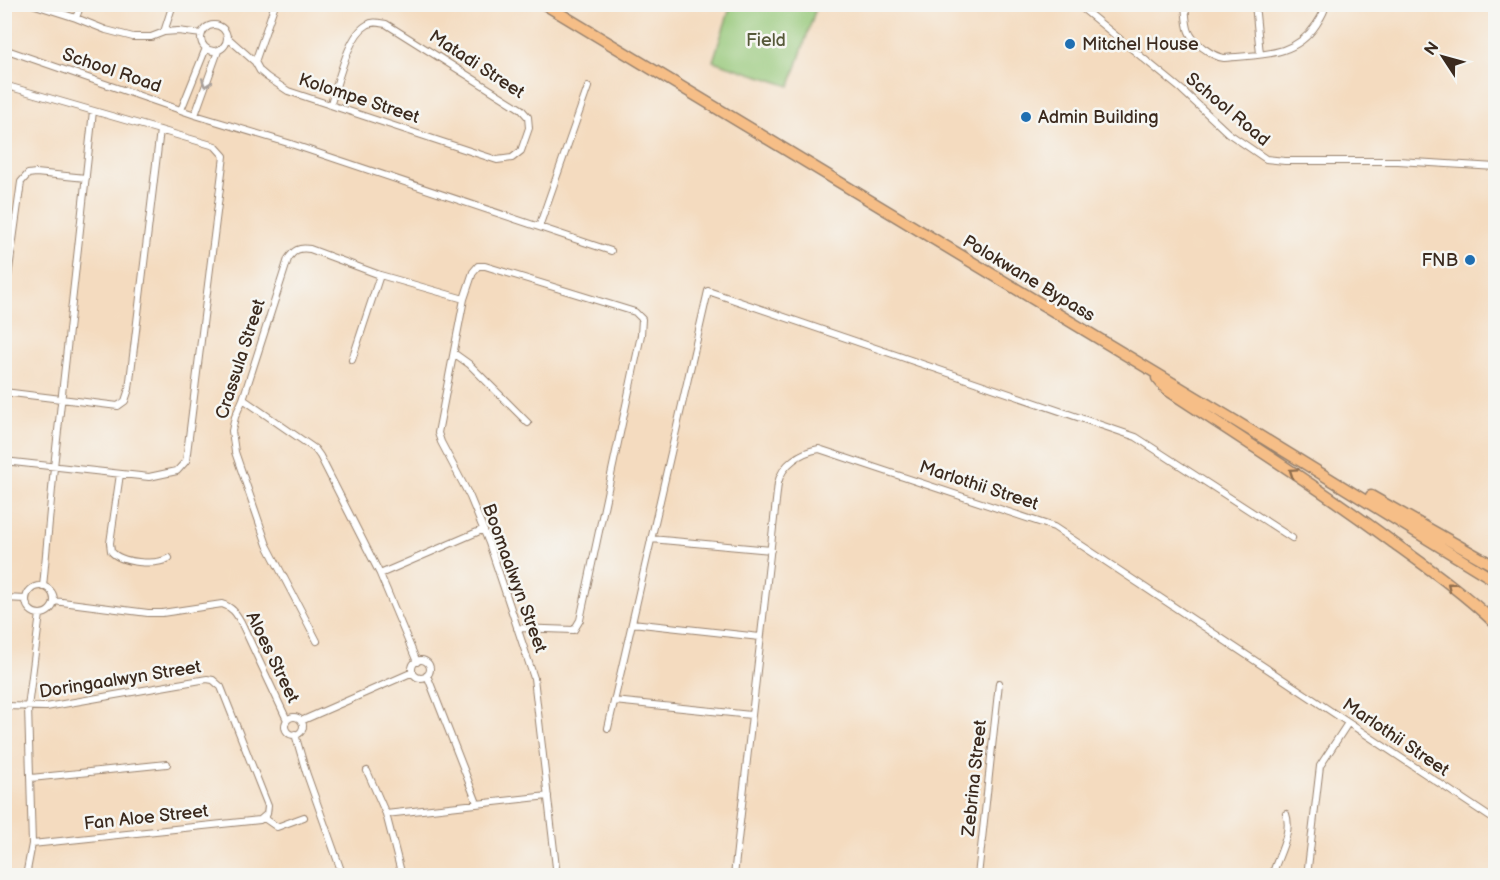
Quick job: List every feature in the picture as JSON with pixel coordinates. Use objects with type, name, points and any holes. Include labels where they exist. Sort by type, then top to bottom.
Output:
[{"type":"highway","name":"Polokwane Bypass","points":[[544,4],[1496,581]]},
{"type":"highway","points":[[1154,373],[1166,389],[1350,510],[1437,574],[1496,624]]},
{"type":"highway","points":[[1237,422],[1496,567]]},
{"type":"street","points":[[32,4],[133,37],[151,37],[164,32],[202,33]]},
{"type":"street","points":[[76,18],[81,4]]},
{"type":"street","points":[[164,32],[173,4]]},
{"type":"street","points":[[255,62],[275,4]]},
{"type":"street","name":"School Road","points":[[1077,4],[1182,90],[1228,133],[1266,159],[1398,161],[1496,167]]},
{"type":"street","points":[[1185,4],[1187,27],[1191,38],[1214,55],[1224,58],[1288,50],[1298,45],[1321,18],[1326,4]]},
{"type":"street","points":[[1255,4],[1260,54]]},
{"type":"street","name":"Matadi Street","points":[[331,104],[351,44],[358,33],[367,25],[375,22],[386,24],[520,109],[528,117],[529,128],[521,151],[512,158],[497,160]]},
{"type":"street","points":[[195,115],[218,51],[225,46],[228,38],[225,30],[218,25],[209,26],[202,33],[201,40],[206,48],[218,51]]},
{"type":"street","name":"Kolompe Street","points":[[228,38],[255,62],[260,71],[288,91],[497,160]]},
{"type":"street","points":[[181,110],[206,48]]},
{"type":"street","name":"School Road","points":[[4,49],[195,115],[288,142],[611,251]]},
{"type":"street","points":[[4,85],[215,146],[224,156],[186,461],[177,471],[149,477],[4,461]]},
{"type":"street","points":[[539,227],[588,87]]},
{"type":"street","points":[[43,586],[93,111]]},
{"type":"street","points":[[4,392],[118,406],[128,396],[160,130]]},
{"type":"street","points":[[4,306],[21,182],[24,177],[36,173],[86,178]]},
{"type":"street","name":"Crassula Street","points":[[317,641],[267,544],[238,463],[232,431],[288,259],[293,251],[302,248],[310,249],[380,274],[464,299]]},
{"type":"street","name":"Boomaalwyn Street","points":[[518,628],[574,630],[580,620],[641,335],[642,319],[635,312],[485,266],[478,266],[473,272],[464,299],[438,433],[470,498],[518,628],[536,686],[558,876]]},
{"type":"street","points":[[352,360],[380,274]]},
{"type":"street","points":[[608,728],[708,291],[1136,437],[1292,538]]},
{"type":"street","points":[[455,354],[469,364],[528,423]]},
{"type":"street","points":[[243,399],[315,449],[380,574],[417,662]]},
{"type":"street","name":"Marlothii Street","points":[[734,876],[778,483],[788,464],[806,453],[819,449],[1054,527],[1496,821]]},
{"type":"street","points":[[120,474],[110,543],[111,551],[114,556],[121,559],[162,562],[169,558]]},
{"type":"street","points":[[380,574],[482,530]]},
{"type":"street","points":[[651,539],[771,550]]},
{"type":"street","points":[[43,586],[53,594],[54,601],[47,612],[40,614],[27,607],[26,599],[35,587],[43,586]]},
{"type":"street","points":[[4,598],[26,599]]},
{"type":"street","name":"Aloes Street","points":[[54,601],[148,613],[162,613],[222,603],[228,606],[233,609],[241,622],[287,720]]},
{"type":"street","points":[[26,876],[32,844],[28,707],[40,614]]},
{"type":"street","points":[[632,623],[760,637]]},
{"type":"street","points":[[413,672],[413,666],[422,660],[430,667],[427,675],[477,802]]},
{"type":"street","points":[[413,672],[420,677],[427,675]]},
{"type":"street","points":[[301,721],[413,672]]},
{"type":"street","name":"Doringaalwyn Street","points":[[28,707],[46,707],[207,679],[213,680],[219,684],[223,692],[268,806],[265,816]]},
{"type":"street","name":"Zebrina Street","points":[[978,876],[999,683]]},
{"type":"street","points":[[614,702],[751,715]]},
{"type":"street","points":[[4,706],[28,707]]},
{"type":"street","points":[[295,717],[301,721],[302,729],[295,734],[286,729],[287,720],[295,717]]},
{"type":"street","points":[[1307,876],[1320,766],[1348,723]]},
{"type":"street","points":[[295,734],[343,876]]},
{"type":"street","points":[[31,778],[167,764]]},
{"type":"street","points":[[367,771],[386,814],[402,876]]},
{"type":"street","points":[[386,814],[477,802],[548,796]]},
{"type":"street","points":[[1272,876],[1289,823],[1287,814]]},
{"type":"street","name":"Fan Aloe Street","points":[[32,844],[265,816],[277,827],[304,817]]},
{"type":"green space","name":"Field","points":[[731,5],[817,5],[790,86],[713,61]]},
{"type":"place","name":"Mitchel House","points":[[1070,44]]},
{"type":"place","name":"Admin Building","points":[[1026,117]]},
{"type":"place","name":"FNB","points":[[1470,260]]}]
